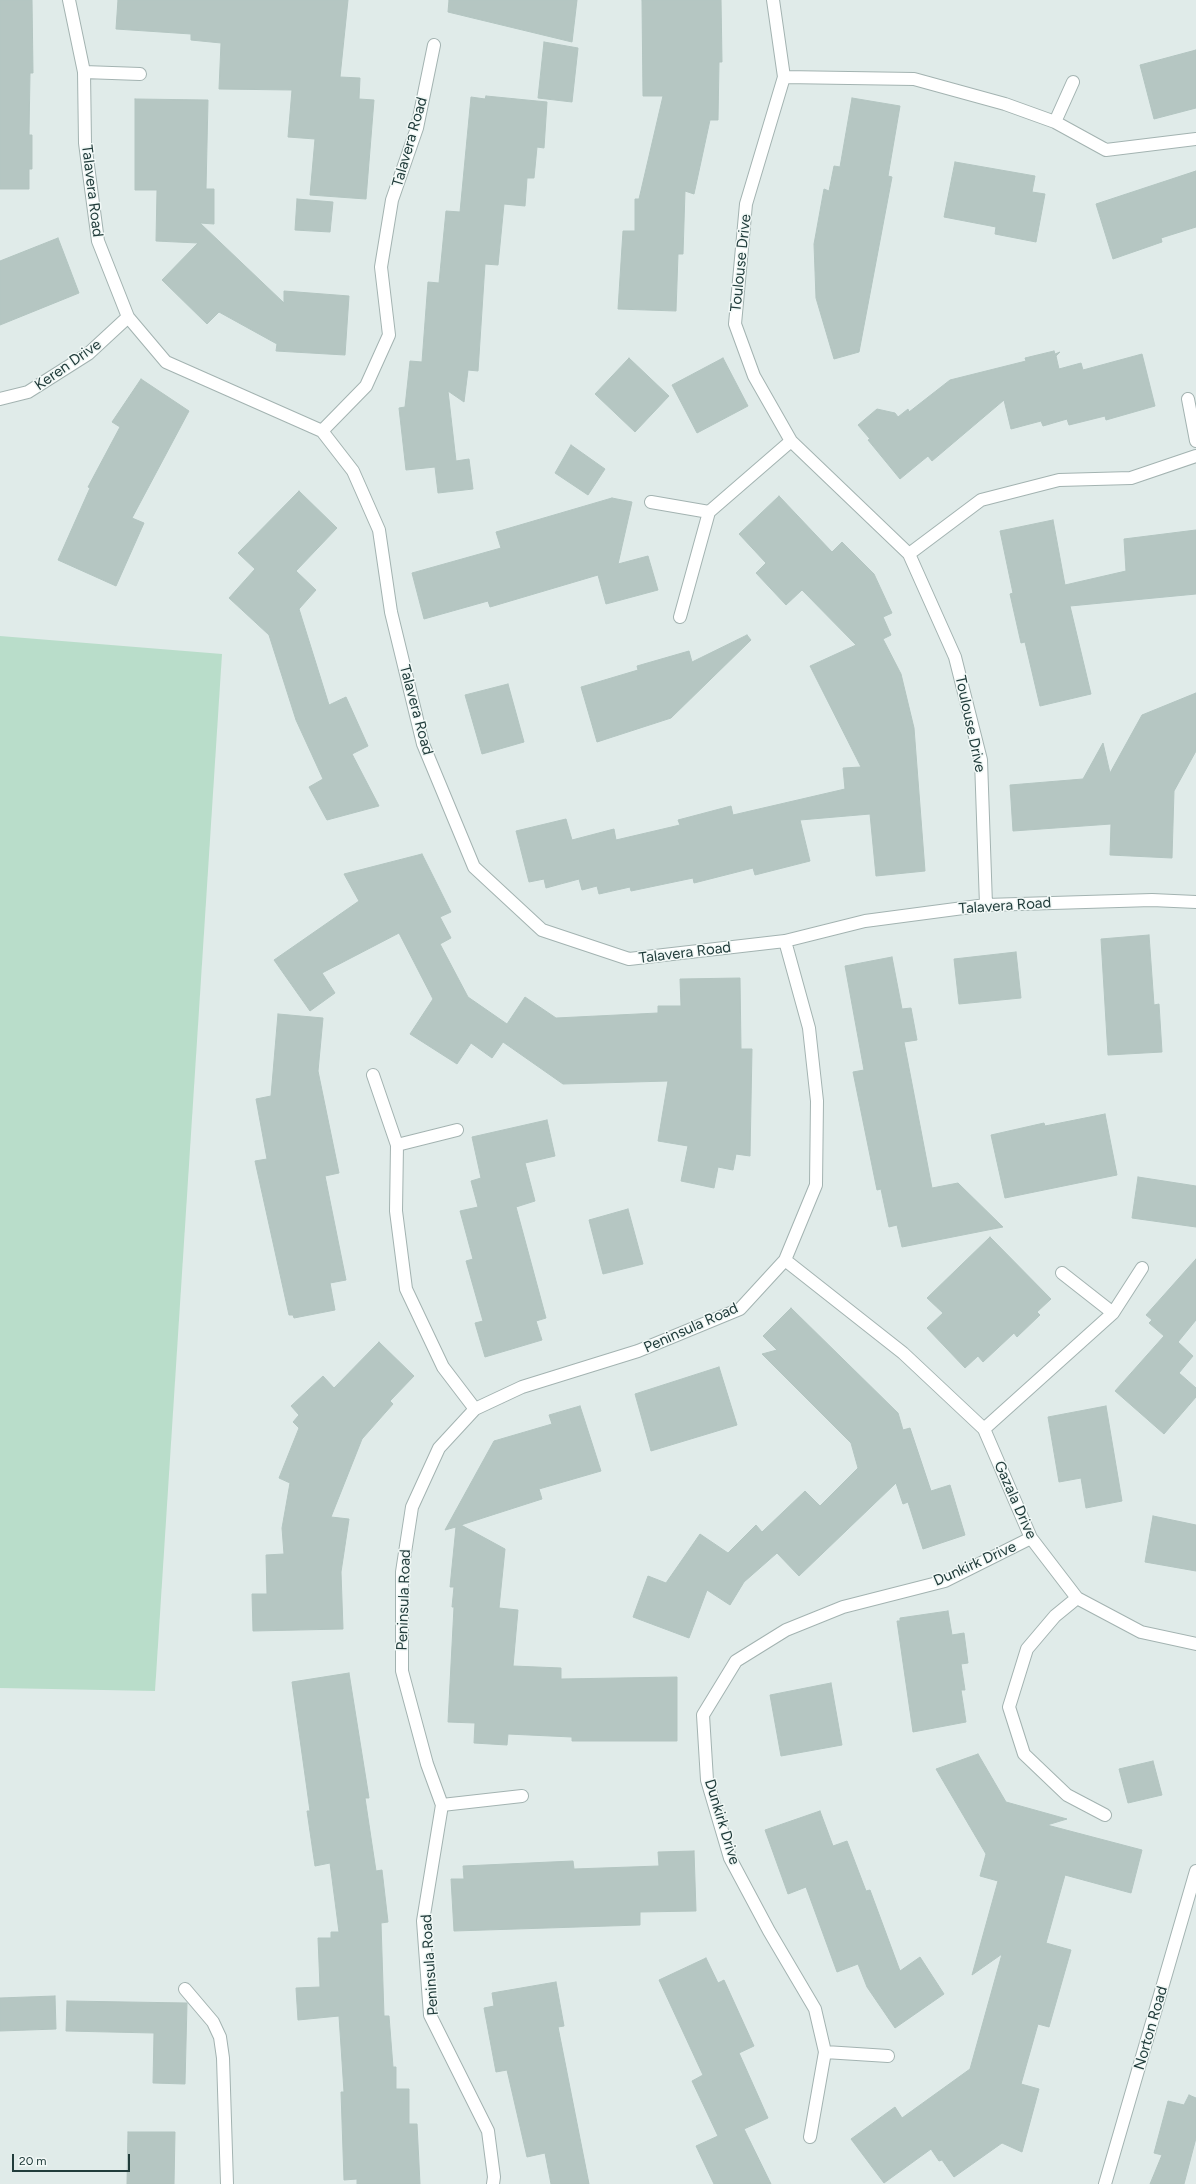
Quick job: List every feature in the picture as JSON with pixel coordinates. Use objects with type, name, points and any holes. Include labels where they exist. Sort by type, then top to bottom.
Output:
[{"type":"street","name":"Talavera Road","points":[[69,0],[84,72],[85,143],[98,241],[128,317],[166,362],[322,431],[353,471],[379,530],[391,612],[423,744],[474,866],[542,930],[629,959],[785,941],[865,921],[986,905],[1152,900],[1196,902]]},
{"type":"street","name":"Toulouse Drive","points":[[773,0],[784,77],[746,204],[735,324],[754,376],[792,441],[909,554],[956,657],[981,760],[986,905]]},
{"type":"street","name":"Talavera Road","points":[[322,431],[366,386],[389,335],[381,267],[392,200],[417,128],[434,45]]},
{"type":"street","points":[[84,72],[140,74]]},
{"type":"street","points":[[784,77],[914,79],[1005,104],[1054,122],[1106,150],[1196,139]]},
{"type":"street","points":[[1054,122],[1073,82]]},
{"type":"street","name":"Keren Drive","points":[[0,399],[28,392],[62,371],[88,354],[128,317]]},
{"type":"street","points":[[1188,399],[1196,441]]},
{"type":"street","points":[[680,617],[709,512],[792,441]]},
{"type":"street","points":[[909,554],[981,500],[1059,480],[1131,478],[1196,456]]},
{"type":"street","points":[[651,502],[709,512]]},
{"type":"street","name":"Peninsula Road","points":[[493,2184],[494,2177],[488,2131],[430,2015],[423,1921],[442,1805],[428,1764],[402,1671],[402,1572],[412,1507],[439,1448],[475,1409],[522,1387],[638,1351],[740,1309],[785,1260],[816,1185],[817,1102],[809,1028],[785,941]]},
{"type":"street","points":[[373,1075],[396,1145],[396,1211],[406,1289],[443,1367],[475,1409]]},
{"type":"street","points":[[396,1145],[457,1130]]},
{"type":"street","name":"Gazala Drive","points":[[785,1260],[903,1353],[984,1429],[1031,1538],[1078,1598],[1141,1632],[1196,1644]]},
{"type":"street","points":[[984,1429],[1112,1313],[1142,1268]]},
{"type":"street","points":[[1062,1273],[1112,1313]]},
{"type":"street","name":"Dunkirk Drive","points":[[810,2138],[825,2052],[815,2009],[769,1931],[730,1858],[708,1780],[703,1715],[736,1661],[786,1630],[843,1607],[945,1581],[1031,1538]]},
{"type":"street","points":[[1078,1598],[1055,1616],[1027,1650],[1010,1707],[1024,1754],[1067,1795],[1105,1815]]},
{"type":"street","points":[[442,1805],[522,1796]]},
{"type":"street","name":"Norton Road","points":[[1105,2184],[1196,1872]]},
{"type":"street","points":[[185,1989],[213,2022],[220,2037],[223,2058],[227,2184]]},
{"type":"street","points":[[825,2052],[888,2056]]},
{"type":"green space","points":[[0,636],[222,654],[155,1691],[0,1688]]},
{"type":"building","points":[[0,0],[32,0],[33,73],[30,73],[29,135],[32,135],[32,169],[29,169],[29,189],[0,189]]},
{"type":"building","points":[[118,0],[348,0],[340,77],[360,78],[359,99],[374,100],[366,199],[310,195],[315,139],[288,137],[292,90],[219,89],[221,43],[191,40],[191,34],[116,29]]},
{"type":"building","points":[[449,0],[577,0],[572,42],[448,12]]},
{"type":"building","points":[[642,0],[721,0],[722,62],[719,62],[718,120],[710,120],[694,194],[685,191],[683,254],[678,254],[676,311],[618,309],[623,231],[635,231],[635,199],[639,199],[663,96],[643,96]]},
{"type":"building","points":[[544,42],[578,48],[572,102],[538,98]]},
{"type":"building","points":[[1196,50],[1196,108],[1154,119],[1140,65]]},
{"type":"building","points":[[486,96],[547,102],[544,148],[537,147],[534,178],[527,178],[525,206],[504,204],[498,265],[485,264],[478,371],[468,370],[464,402],[448,391],[456,461],[469,459],[473,489],[438,493],[435,467],[406,470],[399,408],[405,407],[410,361],[422,362],[428,282],[439,283],[446,211],[460,212],[471,97],[485,99]]},
{"type":"building","points":[[852,98],[900,106],[888,176],[892,177],[859,352],[834,359],[816,298],[814,244],[824,189],[829,191],[834,166],[840,167]]},
{"type":"building","points":[[135,99],[208,100],[206,189],[214,189],[214,224],[200,223],[284,303],[284,291],[349,296],[345,355],[276,351],[277,344],[219,312],[207,324],[162,280],[198,243],[156,241],[157,190],[135,190]]},
{"type":"building","points":[[955,162],[1035,176],[1032,192],[1045,194],[1036,242],[995,234],[996,227],[944,217]]},
{"type":"building","points":[[1196,171],[1196,227],[1161,238],[1162,242],[1113,259],[1096,204]]},
{"type":"building","points":[[297,199],[333,202],[330,232],[295,230]]},
{"type":"building","points":[[58,238],[79,293],[0,325],[0,261]]},
{"type":"building","points":[[1054,351],[1055,354],[1060,352],[1056,356],[1059,369],[1081,363],[1083,370],[1142,354],[1155,406],[1106,420],[1105,416],[1069,425],[1067,419],[1043,426],[1041,421],[1011,429],[1004,400],[932,461],[928,456],[900,479],[868,440],[870,439],[858,425],[877,409],[895,413],[898,417],[908,409],[909,412],[950,380],[1026,361],[1025,358]]},
{"type":"building","points":[[629,358],[669,396],[635,432],[595,394]]},
{"type":"building","points":[[723,358],[748,406],[697,433],[672,385]]},
{"type":"building","points":[[141,379],[189,411],[132,518],[144,523],[116,586],[58,560],[90,488],[88,487],[120,427],[112,422]]},
{"type":"building","points":[[571,445],[605,469],[588,495],[555,473]]},
{"type":"building","points":[[299,491],[337,528],[296,571],[316,590],[299,609],[329,705],[346,697],[368,746],[352,754],[379,806],[327,820],[309,787],[323,779],[296,720],[269,635],[229,598],[255,569],[238,553]]},
{"type":"building","points":[[779,496],[832,552],[842,542],[874,574],[892,613],[883,617],[891,635],[883,639],[901,674],[914,728],[925,871],[876,876],[870,814],[800,820],[810,861],[755,875],[753,868],[694,883],[693,878],[631,891],[630,887],[599,894],[597,886],[582,890],[579,879],[546,888],[544,879],[529,882],[516,831],[566,819],[572,840],[614,829],[616,840],[680,825],[678,820],[731,806],[733,815],[845,789],[843,768],[861,767],[810,666],[856,645],[802,590],[786,605],[756,573],[766,563],[739,534]]},
{"type":"building","points":[[612,498],[632,502],[618,564],[648,556],[658,590],[606,604],[598,575],[490,607],[488,601],[424,619],[412,573],[501,548],[496,532]]},
{"type":"building","points":[[1053,520],[1065,585],[1126,571],[1124,539],[1196,530],[1196,594],[1070,606],[1091,694],[1040,706],[1025,642],[1021,643],[1010,594],[1013,593],[1000,531]]},
{"type":"building","points":[[747,635],[751,640],[671,718],[597,742],[581,687],[638,670],[637,666],[689,651],[692,662]]},
{"type":"building","points":[[508,684],[524,742],[482,754],[465,695]]},
{"type":"building","points":[[1196,693],[1196,751],[1174,791],[1172,858],[1110,855],[1111,824],[1013,831],[1010,785],[1083,779],[1103,743],[1110,773],[1142,715]]},
{"type":"building","points":[[422,854],[451,912],[440,917],[451,938],[440,944],[468,997],[507,1024],[525,997],[556,1018],[658,1013],[658,1006],[681,1006],[680,979],[740,978],[741,1049],[752,1049],[750,1156],[736,1154],[733,1170],[718,1167],[714,1188],[681,1181],[688,1146],[658,1141],[668,1081],[563,1084],[503,1042],[492,1058],[471,1043],[457,1064],[410,1034],[433,999],[399,933],[322,973],[335,993],[310,1011],[274,960],[359,901],[344,874]]},
{"type":"building","points":[[1149,935],[1154,1005],[1159,1004],[1162,1052],[1108,1055],[1101,939]]},
{"type":"building","points":[[1016,952],[1021,998],[959,1004],[954,959]]},
{"type":"building","points":[[892,957],[902,1009],[911,1008],[917,1040],[904,1042],[932,1188],[958,1183],[1003,1227],[902,1247],[897,1225],[889,1227],[881,1189],[877,1190],[853,1072],[864,1070],[845,966]]},
{"type":"building","points":[[278,1014],[323,1018],[318,1071],[339,1173],[325,1176],[346,1280],[330,1283],[335,1310],[294,1318],[293,1315],[289,1315],[255,1161],[267,1159],[256,1099],[271,1096]]},
{"type":"building","points":[[1105,1114],[1117,1175],[1005,1198],[991,1135],[1044,1123],[1045,1126]]},
{"type":"building","points":[[547,1120],[555,1156],[525,1163],[535,1201],[516,1207],[546,1318],[536,1321],[542,1340],[485,1357],[475,1323],[483,1321],[466,1261],[473,1259],[460,1211],[478,1207],[471,1181],[481,1178],[472,1137]]},
{"type":"building","points":[[1138,1177],[1196,1186],[1196,1227],[1132,1218]]},
{"type":"building","points":[[628,1209],[643,1264],[603,1274],[589,1220]]},
{"type":"building","points":[[990,1237],[1051,1299],[1037,1312],[1040,1315],[1017,1337],[1014,1333],[983,1362],[978,1356],[965,1368],[927,1328],[943,1313],[927,1298]]},
{"type":"building","points":[[1196,1259],[1196,1320],[1178,1342],[1193,1356],[1179,1373],[1196,1388],[1196,1397],[1164,1434],[1115,1391],[1164,1336],[1149,1323],[1152,1320],[1146,1315]]},
{"type":"building","points":[[791,1308],[898,1413],[903,1430],[910,1428],[931,1491],[950,1485],[965,1535],[923,1549],[908,1502],[903,1504],[896,1483],[799,1576],[777,1553],[744,1582],[730,1605],[707,1590],[689,1638],[633,1617],[648,1576],[666,1583],[700,1534],[728,1553],[756,1525],[762,1532],[805,1491],[820,1506],[858,1468],[851,1443],[762,1354],[777,1350],[763,1336]]},
{"type":"building","points":[[379,1342],[414,1376],[390,1401],[393,1404],[362,1439],[331,1517],[349,1519],[341,1572],[343,1629],[253,1631],[252,1594],[267,1594],[266,1555],[284,1554],[282,1528],[290,1483],[279,1478],[299,1428],[293,1422],[299,1415],[291,1406],[323,1376],[334,1388]]},
{"type":"building","points":[[719,1367],[737,1425],[651,1451],[635,1394]]},
{"type":"building","points":[[580,1406],[601,1471],[539,1489],[542,1499],[461,1525],[505,1549],[499,1608],[518,1610],[513,1666],[561,1668],[561,1679],[677,1677],[677,1741],[572,1741],[572,1737],[508,1734],[507,1745],[474,1743],[475,1723],[448,1722],[454,1607],[452,1607],[454,1587],[450,1587],[456,1527],[445,1530],[494,1441],[552,1424],[549,1415]]},
{"type":"building","points":[[1106,1406],[1122,1501],[1086,1508],[1081,1478],[1059,1482],[1048,1417]]},
{"type":"building","points":[[1153,1516],[1196,1525],[1196,1571],[1145,1562]]},
{"type":"building","points":[[948,1611],[952,1635],[964,1633],[968,1663],[961,1664],[965,1690],[961,1690],[966,1722],[913,1732],[897,1621],[900,1621],[900,1618]]},
{"type":"building","points":[[349,1673],[369,1798],[365,1798],[376,1871],[382,1870],[388,1922],[381,1923],[384,2016],[389,2016],[393,2067],[396,2067],[396,2089],[409,2089],[409,2124],[417,2124],[420,2184],[357,2184],[357,2179],[344,2180],[341,2092],[344,2092],[339,2016],[298,2020],[296,1988],[320,1987],[318,1938],[331,1938],[331,1932],[339,1932],[330,1863],[315,1866],[307,1811],[310,1811],[292,1682]]},
{"type":"building","points":[[831,1683],[842,1745],[781,1756],[770,1695]]},
{"type":"building","points":[[978,1754],[1006,1802],[1067,1819],[1047,1825],[1142,1850],[1131,1893],[1065,1875],[1046,1943],[1071,1950],[1049,2027],[1038,2024],[1021,2084],[1039,2089],[1022,2152],[1002,2143],[954,2177],[942,2160],[939,2161],[931,2149],[884,2183],[851,2139],[895,2107],[902,2118],[970,2069],[1002,1954],[972,1975],[998,1881],[980,1876],[986,1854],[936,1769]]},
{"type":"building","points":[[1153,1761],[1162,1795],[1128,1803],[1119,1769]]},
{"type":"building","points":[[820,1811],[833,1846],[847,1841],[866,1891],[870,1890],[900,1971],[920,1957],[944,1994],[895,2028],[867,1987],[858,1964],[837,1972],[806,1887],[788,1894],[765,1830]]},
{"type":"building","points":[[694,1851],[696,1911],[640,1912],[640,1925],[454,1931],[451,1879],[464,1879],[463,1866],[573,1861],[574,1869],[659,1866],[658,1852]]},
{"type":"building","points":[[706,1958],[718,1983],[724,1980],[754,2046],[739,2053],[768,2118],[744,2129],[771,2184],[714,2184],[696,2146],[718,2136],[692,2081],[703,2075],[659,1980]]},
{"type":"building","points":[[556,1982],[564,2026],[558,2027],[589,2184],[551,2184],[545,2153],[527,2157],[507,2070],[496,2072],[484,2008],[494,2006],[492,1993]]},
{"type":"building","points":[[55,1996],[56,2029],[0,2031],[0,1998]]},
{"type":"building","points":[[67,2001],[187,2003],[185,2084],[153,2083],[154,2033],[66,2031]]},
{"type":"building","points":[[1189,2095],[1196,2098],[1196,2138],[1184,2184],[1150,2184],[1162,2155],[1154,2153],[1168,2101],[1184,2105]]},
{"type":"building","points":[[128,2132],[175,2132],[174,2184],[127,2184]]}]
